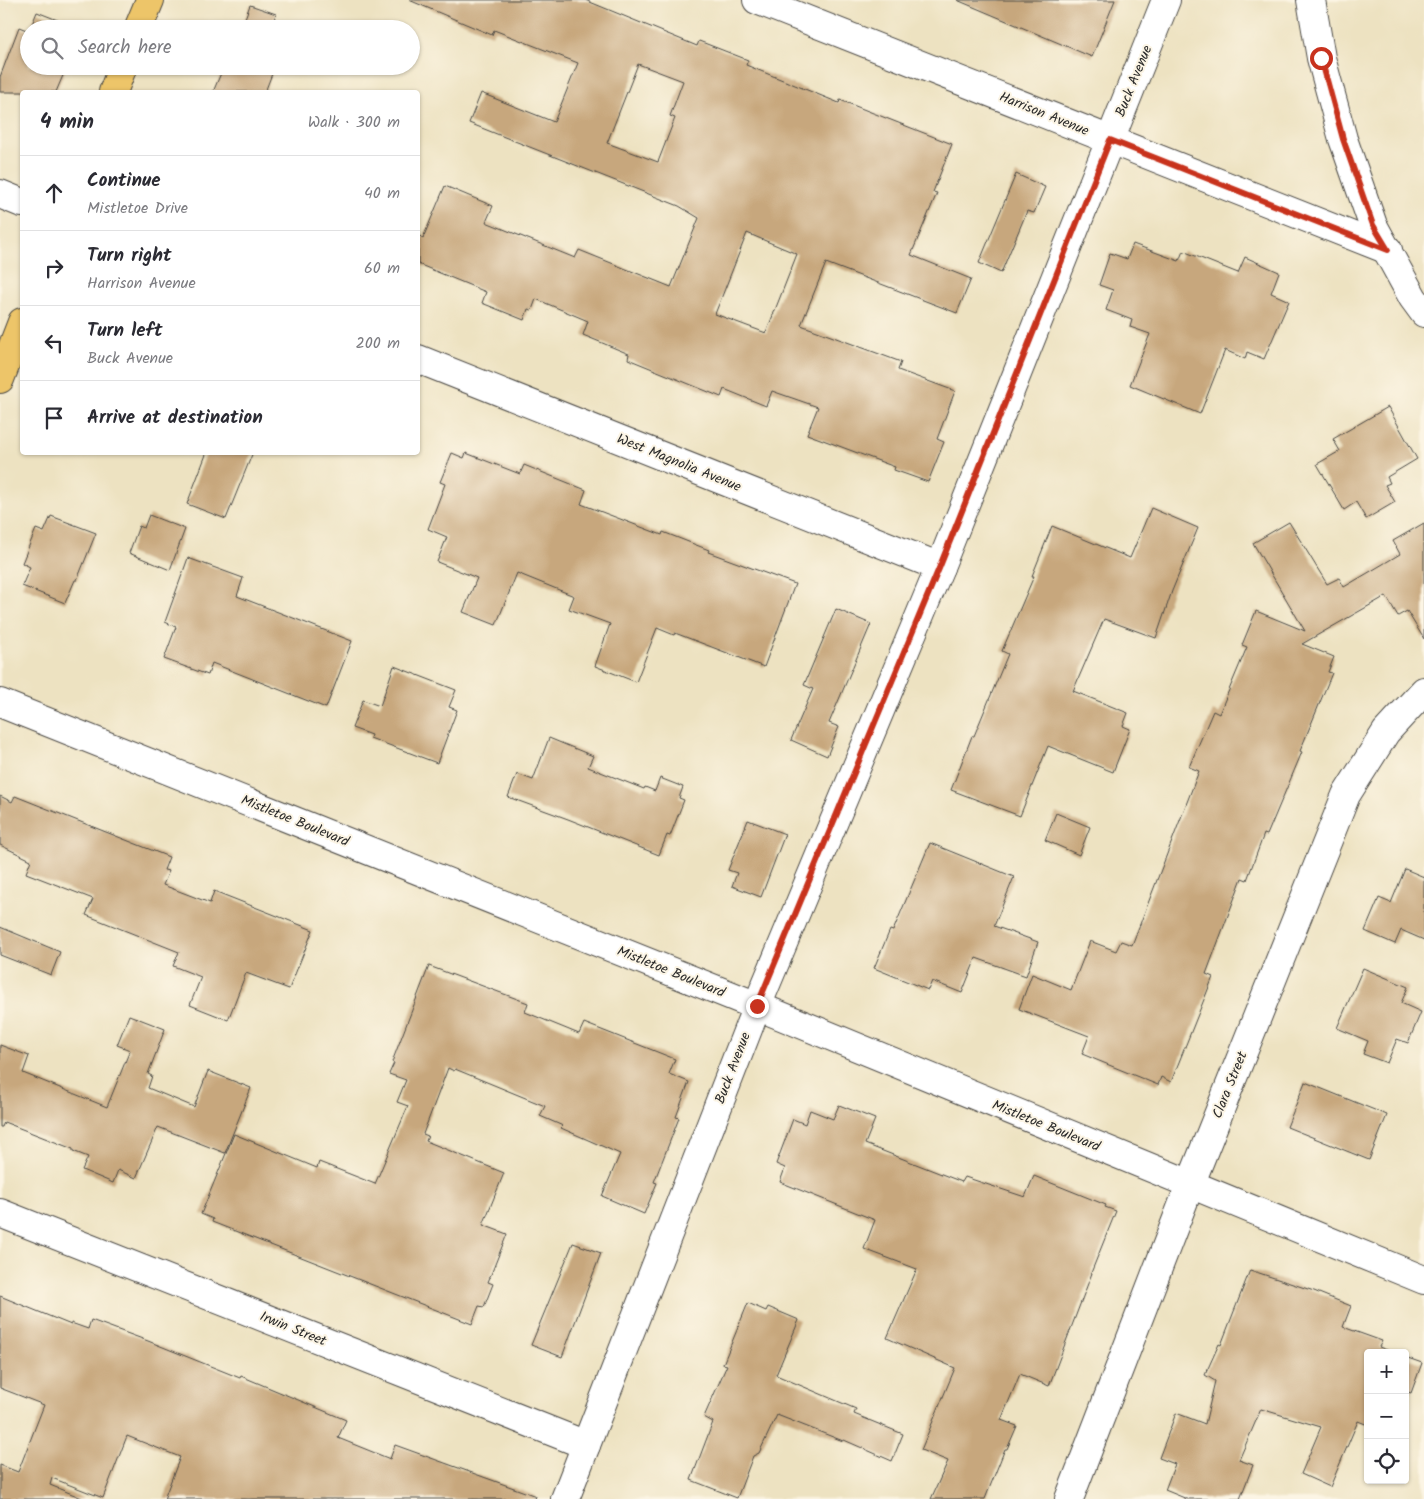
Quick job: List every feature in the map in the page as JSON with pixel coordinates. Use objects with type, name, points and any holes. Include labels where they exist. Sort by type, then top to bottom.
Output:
[{"type":"main road","points":[[142,20],[150,0]]},
{"type":"main road","points":[[114,90],[120,75]]},
{"type":"main road","points":[[0,379],[20,327]]},
{"type":"street","name":"Harrison Avenue","points":[[757,0],[1388,250]]},
{"type":"street","name":"Buck Avenue","points":[[565,1499],[757,1006],[940,566],[1166,0]]},
{"type":"street","points":[[1310,0],[1321,58],[1343,139],[1373,225],[1413,298],[1424,314]]},
{"type":"street","points":[[0,194],[20,202]]},
{"type":"street","name":"West Magnolia Avenue","points":[[420,360],[940,566]]},
{"type":"street","name":"Clara Street","points":[[1069,1499],[1190,1185],[1346,795],[1386,732],[1424,690]]},
{"type":"street","name":"Mistletoe Boulevard","points":[[0,703],[757,1006],[1424,1280]]},
{"type":"street","name":"Irwin Street","points":[[0,1213],[586,1445]]},
{"type":"building","points":[[409,0],[585,0],[697,46],[699,41],[748,60],[746,65],[839,103],[840,100],[952,144],[933,192],[937,193],[911,255],[971,279],[957,313],[826,263],[801,325],[901,362],[898,370],[955,391],[937,439],[944,442],[928,482],[894,470],[895,467],[807,434],[818,407],[772,391],[766,406],[724,389],[721,397],[628,359],[629,354],[583,335],[588,321],[536,299],[532,310],[528,309],[524,320],[482,303],[486,292],[420,265],[420,236],[423,238],[445,186],[493,206],[486,222],[575,258],[579,250],[671,287],[699,218],[679,206],[469,123],[481,93],[554,122],[578,63],[494,30],[492,35]],"holes":[[[638,64],[683,81],[670,116],[675,118],[658,162],[607,143]],[[747,233],[797,254],[766,333],[715,314]]]},
{"type":"building","points":[[957,0],[1115,0],[1092,57]]},
{"type":"building","points":[[250,5],[276,14],[274,20],[244,20]]},
{"type":"building","points":[[37,12],[57,20],[34,20]]},
{"type":"building","points":[[19,27],[20,75],[63,75],[57,90],[20,90],[20,92],[0,92],[0,77]]},
{"type":"building","points":[[220,75],[272,75],[266,90],[214,90]]},
{"type":"building","points":[[1016,174],[1045,187],[1034,213],[1027,211],[1001,273],[979,263]]},
{"type":"building","points":[[1133,244],[1179,261],[1183,251],[1238,273],[1245,257],[1279,272],[1271,293],[1289,301],[1264,359],[1247,352],[1245,359],[1225,350],[1200,414],[1130,385],[1150,334],[1130,327],[1132,320],[1106,310],[1113,290],[1099,285],[1110,253],[1127,259]]},
{"type":"building","points":[[1388,407],[1417,459],[1387,477],[1390,483],[1385,485],[1395,502],[1366,519],[1356,502],[1344,510],[1317,464],[1340,451],[1333,439]]},
{"type":"building","points":[[452,453],[464,458],[466,453],[520,474],[524,465],[586,490],[581,504],[662,535],[663,532],[709,550],[708,552],[795,584],[764,667],[657,628],[636,682],[595,666],[610,624],[569,609],[574,596],[517,573],[496,625],[463,612],[477,578],[437,562],[447,537],[428,529],[445,484],[440,482]]},
{"type":"building","points":[[206,455],[252,455],[226,519],[187,504]]},
{"type":"building","points":[[1151,508],[1198,528],[1172,591],[1156,638],[1104,619],[1073,691],[1128,713],[1123,726],[1130,729],[1113,772],[1048,746],[1020,816],[951,790],[972,736],[974,736],[1008,654],[1002,651],[1034,576],[1032,576],[1052,526],[1130,558]]},
{"type":"building","points":[[149,515],[185,529],[170,570],[129,553],[139,526],[144,528]]},
{"type":"building","points":[[51,516],[96,533],[77,580],[75,580],[65,603],[22,586],[30,567],[22,563],[36,529],[44,532]]},
{"type":"building","points":[[1289,522],[1327,584],[1339,578],[1344,587],[1400,554],[1393,541],[1424,523],[1424,639],[1407,611],[1398,616],[1386,596],[1302,644],[1334,657],[1328,672],[1332,673],[1300,751],[1302,752],[1267,835],[1264,834],[1247,880],[1242,878],[1206,974],[1213,977],[1171,1082],[1161,1077],[1158,1085],[1082,1054],[1089,1036],[1019,1009],[1032,974],[1071,990],[1090,941],[1116,951],[1121,941],[1132,945],[1199,771],[1189,767],[1213,711],[1219,714],[1247,647],[1242,645],[1256,611],[1305,631],[1253,543]]},
{"type":"building","points":[[188,558],[243,578],[237,596],[352,641],[326,708],[212,663],[208,675],[164,659],[176,627],[165,622]]},
{"type":"building","points":[[836,609],[871,624],[829,723],[839,727],[827,756],[791,740],[813,689],[804,685]]},
{"type":"building","points":[[394,666],[456,690],[449,707],[457,710],[437,763],[370,738],[371,735],[352,728],[363,700],[380,706]]},
{"type":"building","points":[[549,738],[593,756],[588,767],[644,789],[645,787],[655,791],[660,778],[683,787],[679,798],[684,800],[670,836],[667,835],[659,855],[508,797],[517,774],[533,780]]},
{"type":"building","points":[[0,796],[12,802],[15,796],[169,857],[164,870],[169,871],[163,885],[210,903],[214,891],[313,930],[289,989],[246,973],[228,1020],[190,1005],[201,977],[173,966],[179,952],[86,915],[93,899],[26,873],[31,860],[0,845]]},
{"type":"building","points":[[1056,813],[1090,827],[1079,855],[1045,840]]},
{"type":"building","points":[[748,820],[785,834],[761,897],[732,886],[737,873],[728,870]]},
{"type":"building","points":[[930,843],[1014,877],[994,926],[1038,942],[1026,976],[976,958],[962,993],[932,981],[928,990],[874,968],[890,930],[893,931]]},
{"type":"building","points":[[1405,869],[1424,877],[1424,940],[1401,930],[1395,944],[1365,931],[1379,898],[1391,903]]},
{"type":"building","points":[[0,927],[60,952],[51,975],[0,955]]},
{"type":"building","points":[[429,966],[528,1003],[525,1012],[579,1034],[584,1023],[675,1059],[669,1074],[689,1082],[676,1117],[679,1118],[654,1182],[657,1183],[644,1214],[602,1196],[620,1154],[561,1128],[563,1126],[540,1116],[545,1106],[455,1069],[454,1071],[448,1068],[423,1134],[428,1136],[426,1141],[504,1173],[483,1225],[507,1234],[488,1282],[493,1284],[484,1307],[479,1306],[472,1324],[212,1222],[213,1219],[201,1214],[234,1134],[317,1168],[319,1162],[375,1184],[408,1106],[397,1102],[406,1080],[389,1074]]},
{"type":"building","points":[[1363,968],[1408,987],[1401,1003],[1421,1012],[1408,1043],[1397,1039],[1387,1063],[1363,1054],[1368,1041],[1337,1028]]},
{"type":"building","points":[[129,1015],[165,1029],[148,1074],[152,1076],[148,1088],[194,1107],[208,1071],[251,1088],[225,1153],[158,1127],[136,1178],[118,1170],[113,1183],[82,1170],[88,1157],[73,1151],[73,1149],[4,1122],[2,1127],[0,1127],[0,1045],[29,1056],[23,1073],[107,1107],[130,1050],[117,1045]]},
{"type":"building","points":[[1305,1082],[1387,1115],[1369,1160],[1287,1127]]},
{"type":"building","points":[[839,1105],[875,1119],[865,1144],[962,1182],[965,1177],[1025,1197],[1034,1176],[1106,1205],[1105,1207],[1116,1211],[1049,1386],[1020,1374],[1001,1420],[1017,1426],[1007,1449],[1005,1449],[985,1499],[931,1499],[948,1461],[921,1450],[955,1368],[887,1338],[917,1269],[864,1249],[875,1220],[780,1182],[785,1168],[776,1164],[793,1119],[805,1124],[810,1110],[833,1119]]},
{"type":"building","points":[[573,1243],[601,1253],[562,1357],[531,1345]]},
{"type":"building","points":[[1250,1270],[1314,1291],[1351,1306],[1343,1327],[1382,1341],[1379,1347],[1384,1349],[1364,1349],[1364,1423],[1358,1421],[1330,1487],[1301,1474],[1321,1427],[1261,1409],[1239,1460],[1253,1465],[1240,1499],[1187,1499],[1165,1490],[1175,1464],[1159,1458],[1176,1413],[1205,1424],[1215,1381],[1205,1375],[1219,1344],[1221,1345]]},
{"type":"building","points":[[0,1296],[71,1325],[71,1323],[88,1329],[91,1320],[240,1378],[241,1376],[346,1420],[338,1438],[390,1459],[395,1445],[536,1496],[535,1499],[164,1499],[180,1457],[127,1436],[103,1498],[52,1478],[50,1485],[82,1499],[0,1499],[0,1465],[18,1472],[44,1405],[0,1388]]},
{"type":"building","points":[[748,1303],[766,1311],[768,1307],[799,1320],[776,1375],[856,1409],[854,1414],[903,1434],[892,1461],[844,1440],[777,1415],[759,1453],[753,1456],[737,1498],[691,1480],[713,1422],[704,1417],[727,1365],[723,1364]]},
{"type":"building","points":[[1409,1358],[1422,1363],[1411,1393],[1409,1392]]},
{"type":"route","points":[[757,1006],[940,566],[1110,140],[1388,250],[1373,225],[1343,139],[1321,58]]}]
